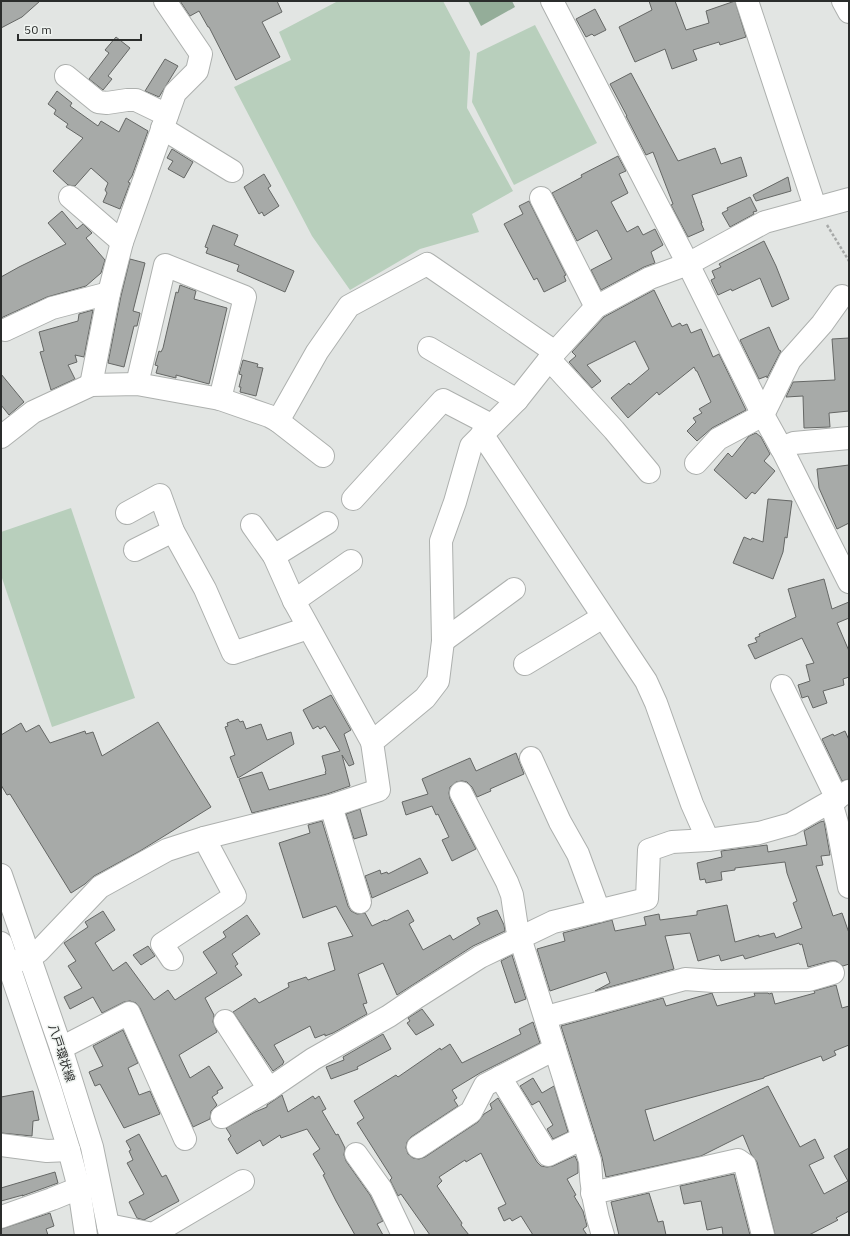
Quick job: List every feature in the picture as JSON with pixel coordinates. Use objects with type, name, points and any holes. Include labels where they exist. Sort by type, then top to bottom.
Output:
[{"type":"street","points":[[91,385],[109,293],[122,242],[175,93],[197,71],[201,54],[165,1]]},
{"type":"street","points":[[552,1],[688,264],[763,415],[849,582]]},
{"type":"street","points":[[747,1],[816,207]]},
{"type":"street","points":[[843,1],[849,12]]},
{"type":"street","points":[[66,76],[98,102],[107,103],[136,100],[232,171]]},
{"type":"street","points":[[70,197],[122,242]]},
{"type":"street","points":[[541,198],[596,306]]},
{"type":"street","points":[[372,742],[425,698],[438,681],[443,641],[441,541],[455,502],[471,446],[517,400],[552,355],[596,306],[650,278],[688,264],[765,222],[849,199]]},
{"type":"street","points":[[278,421],[317,352],[349,306],[427,264],[552,355],[649,472]]},
{"type":"street","points":[[137,384],[165,265],[245,297],[220,399]]},
{"type":"street","points":[[5,330],[52,308],[109,293]]},
{"type":"street","points":[[696,464],[718,438],[763,415],[790,360],[822,324],[842,296]]},
{"type":"street","points":[[428,348],[517,400]]},
{"type":"street","points":[[1,437],[33,412],[91,385],[137,384],[220,399],[269,416],[278,421],[323,456]]},
{"type":"street","points":[[353,499],[443,400],[487,430],[603,617],[618,637],[646,681],[656,702],[692,804],[708,840]]},
{"type":"street","points":[[781,448],[794,443],[849,438]]},
{"type":"street","points":[[127,513],[160,495],[173,530],[205,589],[233,654],[308,628]]},
{"type":"street","points":[[274,556],[327,523]]},
{"type":"street","points":[[8,964],[30,957],[39,951],[100,887],[167,850],[204,838],[331,806],[379,790],[372,742],[308,628],[274,556],[252,525]]},
{"type":"street","points":[[135,550],[173,530]]},
{"type":"street","points":[[294,601],[351,561]]},
{"type":"street","points":[[443,641],[514,589]]},
{"type":"street","points":[[525,664],[603,617]]},
{"type":"street","points":[[782,686],[839,797],[837,823],[849,887]]},
{"type":"street","points":[[531,758],[560,822],[578,854],[599,911]]},
{"type":"street","points":[[461,793],[507,882],[512,895],[517,928],[521,936],[590,1161],[592,1193],[597,1217],[603,1235]]},
{"type":"street","points":[[222,1117],[269,1089],[313,1059],[389,1016],[480,956],[553,922],[647,899],[649,850],[672,842],[708,840],[759,833],[791,824],[839,797]]},
{"type":"street","points":[[331,806],[360,902]]},
{"type":"street","points":[[172,959],[162,944],[235,896],[204,838]]},
{"type":"street","name":"八戸環状線","points":[[1,875],[62,1048],[92,1147],[109,1230]]},
{"type":"street","name":"八戸環状線","points":[[1,943],[50,1088],[69,1150],[79,1188],[86,1235]]},
{"type":"street","points":[[546,1017],[685,979],[714,981],[809,980],[833,973]]},
{"type":"street","points":[[62,1048],[129,1013],[185,1138]]},
{"type":"street","points":[[225,1022],[269,1089]]},
{"type":"street","points":[[418,1147],[471,1112],[485,1085],[555,1049]]},
{"type":"street","points":[[500,1077],[548,1155],[583,1138]]},
{"type":"street","points":[[1,1145],[46,1151],[69,1150]]},
{"type":"street","points":[[356,1154],[381,1189],[403,1235]]},
{"type":"street","points":[[592,1193],[738,1160],[746,1165],[763,1235]]},
{"type":"street","points":[[109,1230],[153,1234],[243,1181]]},
{"type":"street","points":[[1,1217],[79,1188],[100,1182]]},
{"type":"path","points":[[816,207],[849,261]]},
{"type":"shaded area","points":[[338,1],[443,1],[470,52],[467,108],[513,191],[472,214],[479,232],[420,249],[350,290],[312,236],[234,87],[291,60],[279,32]]},
{"type":"shaded area","points":[[468,1],[512,1],[515,7],[481,26]]},
{"type":"shaded area","points":[[535,25],[597,143],[514,185],[472,102],[477,53]]},
{"type":"shaded area","points":[[71,508],[135,698],[52,727],[1,575],[1,532]]},
{"type":"building","points":[[1,1],[40,1],[22,17],[1,28]]},
{"type":"building","points":[[180,1],[277,1],[282,12],[262,22],[280,57],[236,80],[209,27],[199,11],[190,16]]},
{"type":"building","points":[[649,1],[675,1],[686,30],[709,23],[706,11],[735,1],[746,37],[720,45],[719,42],[693,50],[697,60],[672,69],[665,49],[635,62],[619,27],[652,10]]},
{"type":"building","points":[[595,9],[606,30],[594,36],[592,34],[586,37],[576,19]]},
{"type":"building","points":[[116,37],[130,48],[108,76],[112,79],[103,90],[89,79],[109,53],[105,50]]},
{"type":"building","points":[[165,59],[178,66],[159,97],[145,91]]},
{"type":"building","points":[[631,73],[678,161],[715,148],[721,164],[741,157],[747,176],[692,195],[704,230],[688,237],[671,205],[673,204],[653,152],[646,155],[610,84]]},
{"type":"building","points":[[57,91],[72,103],[70,106],[98,126],[101,121],[119,132],[126,118],[148,131],[132,176],[128,182],[130,183],[120,209],[103,202],[107,193],[105,190],[108,183],[91,168],[75,186],[68,185],[53,171],[83,138],[66,127],[68,124],[54,114],[56,110],[48,104]]},
{"type":"building","points":[[172,149],[193,162],[184,178],[168,169],[173,161],[167,158]]},
{"type":"building","points":[[618,156],[626,171],[619,174],[628,193],[611,202],[627,232],[638,226],[643,235],[655,229],[663,245],[651,252],[655,263],[644,267],[601,290],[591,270],[612,259],[597,230],[577,241],[552,193],[582,177],[581,175]]},
{"type":"building","points":[[264,174],[271,186],[268,188],[279,206],[264,216],[262,212],[259,214],[244,187]]},
{"type":"building","points":[[788,177],[791,191],[756,201],[753,195]]},
{"type":"building","points":[[750,197],[757,211],[730,227],[722,213],[728,210],[727,208]]},
{"type":"building","points":[[529,201],[566,275],[564,276],[566,281],[544,292],[537,278],[534,280],[504,224],[523,214],[519,206]]},
{"type":"building","points":[[62,211],[77,229],[83,224],[92,233],[86,238],[105,260],[101,273],[86,286],[47,297],[1,318],[1,277],[66,244],[48,223]]},
{"type":"building","points":[[213,225],[238,235],[234,245],[294,271],[285,292],[237,271],[239,265],[206,253],[208,248],[205,247]]},
{"type":"building","points":[[764,241],[789,299],[772,307],[760,278],[732,291],[731,289],[718,295],[711,280],[715,278],[712,271],[721,267],[719,264]]},
{"type":"building","points":[[130,259],[145,263],[133,311],[140,313],[137,326],[134,326],[124,367],[108,363]]},
{"type":"building","points":[[180,285],[196,291],[194,299],[227,308],[209,384],[176,375],[176,378],[156,373],[158,366],[155,365],[159,351],[161,352],[163,348],[176,292],[178,293]]},
{"type":"building","points":[[654,290],[672,327],[680,323],[682,326],[687,324],[691,333],[701,329],[713,357],[719,354],[746,410],[712,428],[697,441],[687,431],[696,422],[693,418],[702,413],[699,409],[711,402],[694,367],[659,395],[657,392],[628,418],[611,398],[649,369],[635,341],[587,365],[601,381],[592,388],[569,362],[576,356],[572,352],[604,317]]},
{"type":"building","points":[[93,310],[84,357],[75,355],[77,362],[68,365],[75,379],[51,390],[40,352],[44,351],[39,332],[78,321],[79,314]]},
{"type":"building","points":[[769,327],[779,350],[781,351],[767,378],[767,376],[759,379],[740,340]]},
{"type":"building","points":[[849,338],[849,411],[829,413],[830,427],[804,428],[803,396],[786,397],[793,382],[835,380],[832,339]]},
{"type":"building","points":[[243,360],[258,364],[257,367],[263,368],[256,396],[240,392],[241,387],[239,387],[242,375],[239,374]]},
{"type":"building","points":[[1,374],[24,402],[9,415],[1,405]]},
{"type":"building","points":[[756,433],[761,437],[770,454],[764,461],[775,471],[755,494],[752,492],[746,499],[714,470],[728,453],[732,457],[749,436]]},
{"type":"building","points":[[849,465],[849,523],[837,529],[819,488],[817,469]]},
{"type":"building","points":[[768,499],[792,501],[787,538],[785,537],[783,552],[773,579],[733,563],[744,537],[763,542]]},
{"type":"building","points":[[824,579],[832,609],[849,602],[849,618],[837,623],[849,651],[849,677],[843,679],[844,685],[823,691],[827,703],[813,708],[808,696],[802,698],[798,685],[810,681],[806,665],[814,663],[802,638],[755,659],[748,645],[757,642],[755,638],[760,636],[759,634],[796,617],[788,589]]},
{"type":"building","points":[[331,695],[351,730],[344,734],[354,764],[349,766],[342,755],[350,786],[327,794],[252,813],[239,779],[262,772],[269,790],[326,774],[322,756],[340,751],[325,726],[320,729],[318,726],[313,729],[303,710]]},
{"type":"building","points":[[238,719],[240,722],[243,721],[246,729],[261,724],[267,740],[291,732],[294,744],[238,778],[230,757],[235,755],[225,727],[228,726],[227,723]]},
{"type":"building","points":[[158,722],[211,807],[140,851],[94,876],[71,893],[10,794],[7,795],[1,785],[1,735],[21,723],[26,732],[39,725],[50,743],[85,731],[86,734],[93,732],[102,756]]},
{"type":"building","points":[[845,731],[849,740],[849,779],[842,781],[822,739]]},
{"type":"building","points":[[516,753],[524,774],[490,789],[491,791],[477,797],[472,787],[467,782],[456,782],[450,787],[450,799],[476,849],[452,861],[442,840],[449,837],[438,814],[436,815],[432,806],[406,815],[402,802],[428,794],[422,779],[470,758],[476,771]]},
{"type":"building","points":[[360,809],[367,835],[354,839],[346,814]]},
{"type":"building","points":[[322,821],[348,906],[351,911],[357,914],[365,913],[372,926],[408,910],[414,921],[409,924],[423,950],[450,935],[453,940],[480,924],[477,918],[497,910],[504,925],[505,931],[473,946],[397,995],[383,963],[358,974],[367,1003],[363,1004],[367,1014],[325,1036],[325,1034],[315,1038],[310,1026],[274,1045],[284,1062],[273,1071],[233,1012],[255,998],[259,1003],[289,987],[288,983],[306,977],[308,980],[335,970],[328,943],[353,936],[336,906],[303,918],[279,843],[310,833],[308,825]]},
{"type":"building","points":[[824,821],[830,855],[821,856],[823,865],[816,866],[833,916],[842,913],[849,933],[849,964],[843,966],[836,961],[830,961],[808,967],[802,944],[800,945],[799,943],[745,959],[743,955],[721,961],[719,955],[698,961],[690,933],[665,936],[674,969],[595,991],[610,983],[606,972],[550,991],[537,949],[565,941],[563,933],[612,920],[615,931],[646,925],[644,917],[659,914],[660,920],[697,915],[697,911],[727,905],[735,942],[759,935],[759,937],[774,933],[776,938],[802,928],[793,903],[797,901],[787,873],[785,862],[735,868],[735,870],[721,872],[722,880],[706,883],[705,879],[700,880],[697,863],[722,857],[721,851],[767,845],[768,852],[807,845],[804,831]]},
{"type":"building","points":[[420,858],[428,873],[372,898],[365,876],[380,870],[381,874],[387,872],[388,874]]},
{"type":"building","points":[[103,911],[115,930],[95,943],[113,971],[126,962],[154,1000],[168,990],[175,1000],[217,973],[203,952],[226,937],[223,932],[247,915],[260,934],[232,954],[238,964],[235,966],[242,975],[205,998],[214,1015],[213,1022],[217,1032],[179,1055],[190,1078],[209,1066],[223,1088],[217,1091],[218,1093],[212,1097],[217,1105],[211,1111],[210,1119],[193,1127],[140,1008],[136,1003],[130,1001],[124,1002],[102,1013],[93,997],[70,1009],[64,997],[82,988],[68,966],[76,961],[64,943],[88,927],[85,922]]},
{"type":"building","points":[[148,946],[155,956],[141,965],[133,955]]},
{"type":"building","points":[[512,955],[526,999],[515,1003],[501,961]]},
{"type":"building","points":[[836,985],[842,1008],[849,1006],[849,1045],[834,1051],[836,1055],[823,1061],[821,1056],[764,1078],[645,1110],[654,1141],[768,1086],[800,1147],[815,1139],[824,1158],[809,1165],[824,1194],[848,1181],[834,1156],[849,1148],[849,1211],[836,1218],[838,1220],[809,1235],[775,1235],[757,1162],[751,1154],[743,1135],[701,1156],[606,1177],[602,1157],[561,1026],[663,998],[666,1006],[712,993],[717,1006],[755,996],[754,993],[772,993],[775,1004],[815,993],[814,991]]},
{"type":"building","points":[[422,1009],[434,1025],[416,1035],[407,1023],[410,1021],[408,1018]]},
{"type":"building","points":[[533,1022],[540,1043],[480,1073],[452,1090],[457,1098],[454,1100],[458,1106],[411,1137],[407,1142],[406,1148],[408,1154],[413,1158],[419,1159],[425,1157],[478,1122],[484,1114],[492,1109],[490,1104],[498,1098],[537,1162],[541,1166],[553,1166],[575,1156],[578,1163],[578,1173],[567,1179],[576,1195],[574,1196],[583,1211],[587,1226],[583,1229],[587,1235],[533,1235],[521,1216],[512,1221],[510,1218],[504,1221],[498,1208],[506,1204],[481,1153],[466,1162],[465,1160],[439,1177],[442,1181],[437,1186],[462,1223],[461,1225],[469,1235],[430,1235],[401,1194],[398,1196],[390,1180],[392,1178],[357,1123],[364,1118],[354,1101],[396,1075],[398,1077],[440,1048],[441,1050],[450,1044],[462,1063],[521,1034],[519,1029]]},
{"type":"building","points":[[123,1030],[138,1063],[128,1068],[139,1095],[150,1091],[160,1114],[124,1128],[100,1084],[95,1086],[89,1072],[103,1066],[93,1046]]},
{"type":"building","points":[[383,1034],[391,1049],[357,1067],[358,1069],[331,1079],[326,1067],[344,1060],[343,1057]]},
{"type":"building","points":[[533,1078],[542,1093],[554,1086],[568,1132],[553,1139],[547,1129],[553,1125],[539,1101],[532,1105],[520,1086]]},
{"type":"building","points":[[33,1091],[39,1120],[33,1121],[32,1136],[1,1133],[1,1097]]},
{"type":"building","points":[[282,1095],[288,1112],[313,1096],[315,1099],[319,1096],[326,1109],[322,1111],[336,1135],[338,1134],[345,1148],[344,1155],[346,1161],[370,1195],[383,1221],[377,1224],[383,1235],[355,1235],[323,1175],[325,1174],[313,1154],[320,1149],[307,1129],[281,1138],[280,1135],[263,1146],[260,1140],[237,1154],[228,1139],[231,1136],[226,1128],[267,1107],[267,1105]]},
{"type":"building","points":[[139,1134],[162,1177],[166,1175],[179,1201],[144,1220],[137,1218],[129,1202],[144,1194],[127,1163],[133,1160],[129,1151],[131,1150],[126,1141]]},
{"type":"building","points":[[55,1172],[58,1183],[22,1196],[23,1195],[1,1201],[1,1188]]},
{"type":"building","points":[[734,1174],[750,1235],[723,1235],[722,1227],[707,1230],[701,1201],[684,1204],[680,1186]]},
{"type":"building","points":[[649,1193],[658,1222],[663,1221],[666,1235],[619,1235],[611,1202]]},
{"type":"building","points":[[50,1213],[54,1226],[46,1229],[48,1235],[1,1235],[1,1229]]}]
